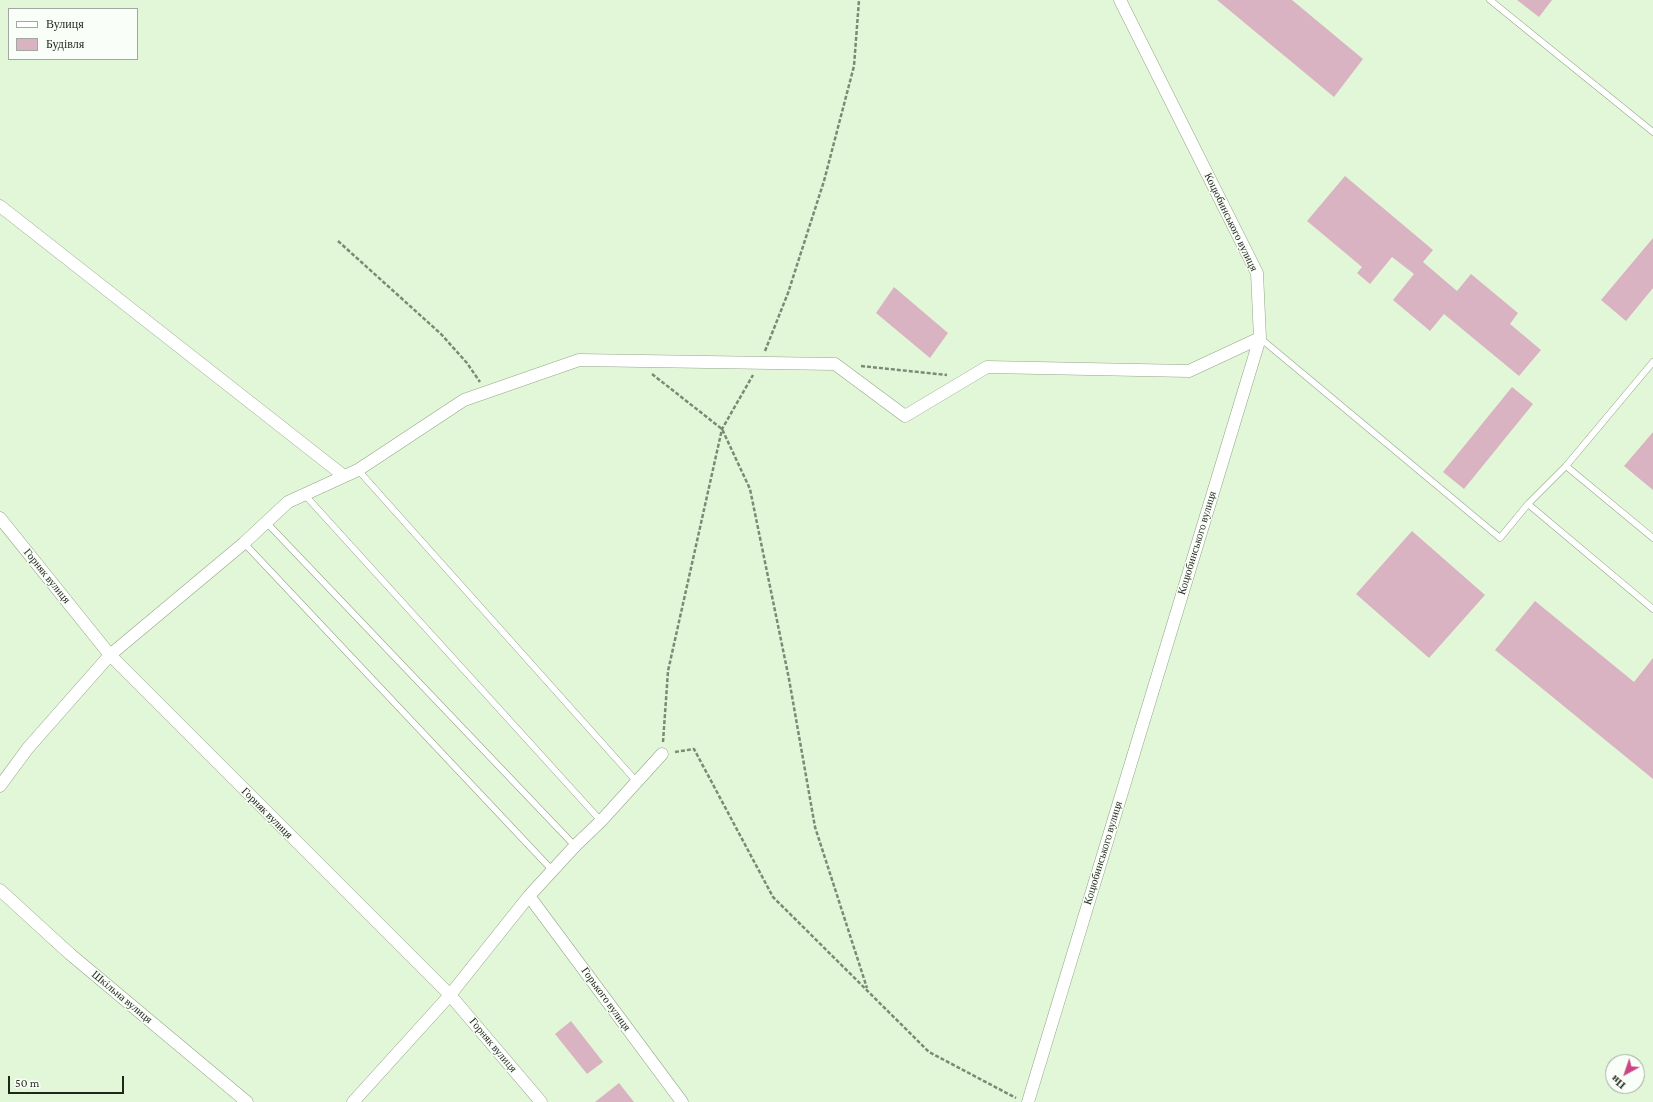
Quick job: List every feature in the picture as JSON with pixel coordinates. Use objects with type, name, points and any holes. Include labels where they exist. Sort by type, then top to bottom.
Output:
[{"type":"street","name":"Коцюбинського вулиця","points":[[1022,1100],[1260,338],[1257,273],[1120,0]]},
{"type":"street","points":[[0,206],[344,476]]},
{"type":"street","points":[[0,786],[28,748],[110,654],[244,542],[288,502],[358,470],[464,400],[579,360],[835,364],[905,416],[987,367],[1189,371],[1260,338]]},
{"type":"street","name":"Горняк вулиця","points":[[0,518],[110,654],[450,995],[541,1102]]},
{"type":"street","points":[[353,1102],[450,995],[552,870],[601,821],[662,754]]},
{"type":"street","name":"Шкільна вулиця","points":[[0,890],[70,954],[247,1102]]},
{"type":"street","name":"Горького вулиця","points":[[530,896],[682,1102]]},
{"type":"lane","points":[[1490,0],[1653,132]]},
{"type":"lane","points":[[1260,338],[1500,538],[1528,504],[1566,466],[1653,362]]},
{"type":"lane","points":[[1566,466],[1653,538]]},
{"type":"lane","points":[[358,470],[637,782]]},
{"type":"lane","points":[[304,494],[601,821]]},
{"type":"lane","points":[[1528,504],[1653,609]]},
{"type":"lane","points":[[266,522],[575,846]]},
{"type":"lane","points":[[244,542],[552,870]]},
{"type":"path","points":[[859,0],[854,66],[824,180],[788,292],[761,362],[722,429],[668,671],[662,754],[694,749],[773,897],[929,1052],[1022,1100]]},
{"type":"path","points":[[338,241],[441,334],[467,363],[487,392]]},
{"type":"path","points":[[634,361],[722,429],[750,489],[789,679],[815,828],[867,990]]},
{"type":"path","points":[[859,366],[970,377]]},
{"type":"building","points":[[1217,0],[1292,0],[1363,59],[1334,97]]},
{"type":"building","points":[[1517,0],[1552,0],[1539,17]]},
{"type":"building","points":[[1345,176],[1433,250],[1423,262],[1457,291],[1471,274],[1518,313],[1510,324],[1541,350],[1519,376],[1444,314],[1430,331],[1393,300],[1414,274],[1392,257],[1370,284],[1357,273],[1362,267],[1307,221]]},
{"type":"building","points":[[1653,238],[1653,288],[1626,321],[1601,300]]},
{"type":"building","points":[[894,287],[948,333],[930,358],[876,313]]},
{"type":"building","points":[[1512,387],[1533,404],[1464,489],[1443,472]]},
{"type":"building","points":[[1653,432],[1653,490],[1624,466]]},
{"type":"building","points":[[1412,531],[1485,595],[1429,658],[1356,594]]},
{"type":"building","points":[[1535,601],[1634,682],[1653,658],[1653,779],[1495,650]]},
{"type":"building","points":[[571,1021],[603,1062],[587,1074],[555,1034]]},
{"type":"building","points":[[619,1083],[634,1102],[595,1102]]}]
